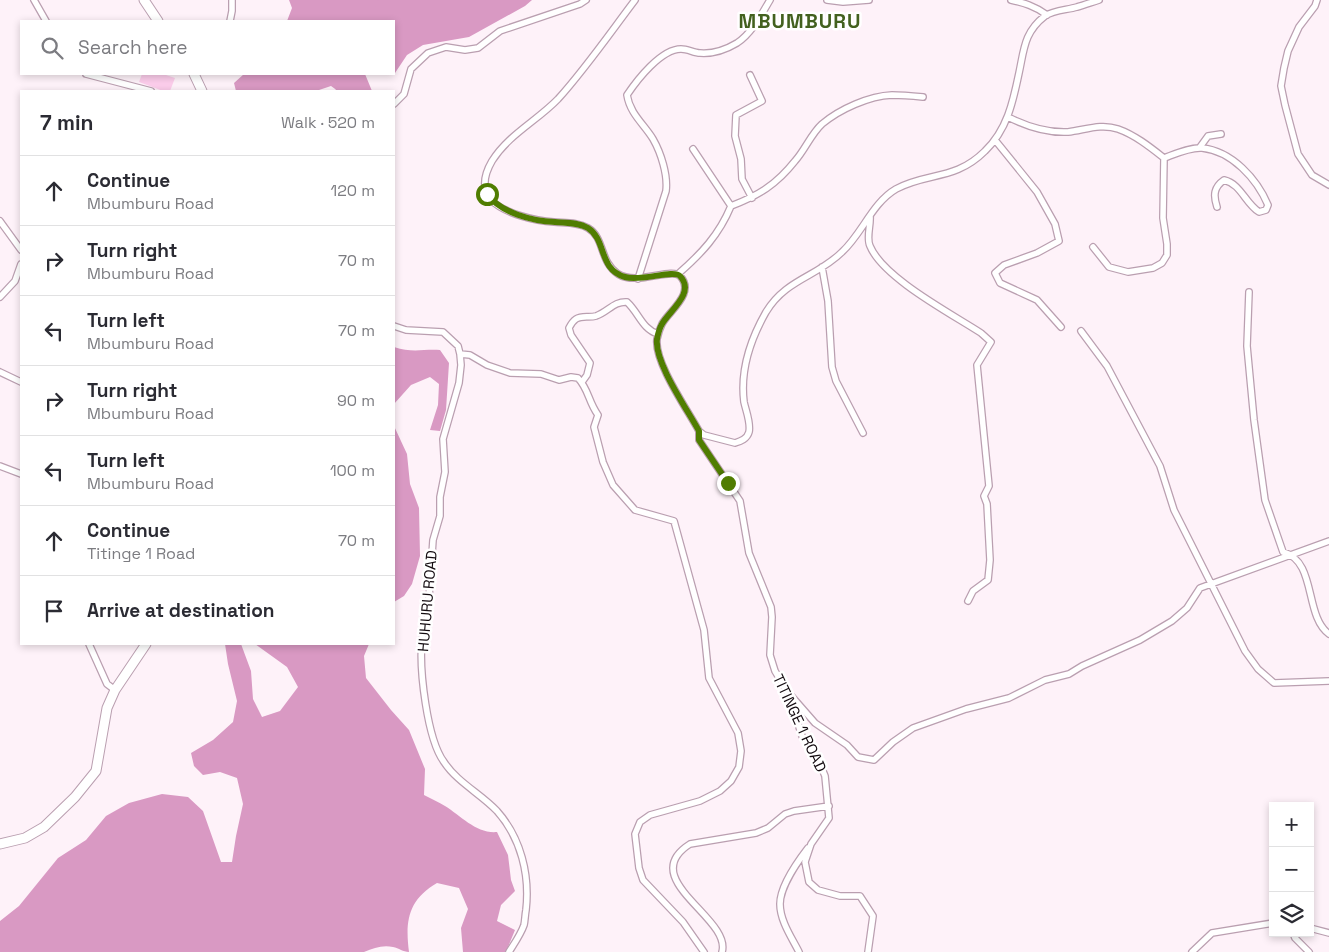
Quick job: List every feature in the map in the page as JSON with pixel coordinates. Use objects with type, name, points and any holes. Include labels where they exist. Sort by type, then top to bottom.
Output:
[{"type":"street","points":[[34,0],[45,20]]},
{"type":"street","points":[[144,0],[157,20]]},
{"type":"street","points":[[230,20],[232,0]]},
{"type":"street","points":[[395,103],[404,94],[411,69],[428,53],[446,47],[466,50],[478,48],[500,32],[580,4],[586,0]]},
{"type":"street","points":[[582,382],[587,375],[590,363],[571,335],[569,328],[574,320],[581,317],[596,316],[621,301],[627,302],[634,308],[644,326],[658,334],[662,324],[679,304],[684,282],[678,274],[672,272],[638,279],[620,275],[611,269],[605,260],[598,239],[586,227],[570,223],[527,218],[511,212],[492,200],[487,194],[485,179],[492,161],[501,149],[558,99],[635,0]]},
{"type":"street","points":[[638,279],[666,191],[667,180],[653,138],[633,112],[627,96],[632,87],[654,62],[665,54],[679,49],[698,53],[713,52],[732,46],[740,41],[754,25],[770,0]]},
{"type":"street","points":[[827,0],[843,2],[868,0]]},
{"type":"street","points":[[1011,0],[1027,4],[1047,15]]},
{"type":"street","points":[[699,431],[704,435],[735,443],[745,438],[750,429],[744,401],[745,365],[753,336],[776,297],[786,288],[822,267],[842,252],[887,195],[909,184],[949,174],[963,168],[976,159],[1003,130],[1019,73],[1024,44],[1030,32],[1047,15],[1099,0]]},
{"type":"street","points":[[1317,0],[1315,6],[1299,27],[1288,51],[1282,86],[1298,154],[1312,175],[1329,185]]},
{"type":"street","points":[[90,75],[147,90]]},
{"type":"street","points":[[194,75],[202,90]]},
{"type":"street","points":[[750,75],[762,101],[736,115],[735,136],[741,159],[742,180],[752,198]]},
{"type":"street","points":[[678,274],[696,259],[710,242],[724,223],[731,206],[752,198],[771,186],[795,161],[822,124],[855,105],[891,95],[923,97]]},
{"type":"street","points":[[1008,117],[1021,124],[1041,129],[1068,132],[1094,126],[1117,128],[1138,138],[1164,158]]},
{"type":"street","points":[[1200,147],[1208,136],[1221,134]]},
{"type":"street","points":[[995,140],[1038,192],[1055,224],[1058,241],[1037,253],[1004,264],[995,273],[1000,283],[1037,300],[1060,326]]},
{"type":"street","points":[[1164,158],[1200,147],[1219,152],[1235,162],[1251,177],[1268,206],[1266,210],[1259,212],[1253,208],[1231,182],[1224,180],[1218,184],[1214,193],[1217,206]]},
{"type":"street","points":[[693,149],[731,206]]},
{"type":"street","points":[[1093,247],[1110,267],[1128,272],[1153,268],[1162,264],[1166,255],[1167,244],[1163,218],[1164,158]]},
{"type":"street","points":[[870,216],[868,244],[876,258],[901,280],[992,342],[977,365],[989,486],[984,496],[987,504],[990,560],[988,580],[973,591],[968,601]]},
{"type":"street","points":[[0,221],[20,249]]},
{"type":"street","points":[[0,297],[15,281],[20,267]]},
{"type":"street","points":[[822,267],[828,301],[832,367],[836,381],[863,433]]},
{"type":"street","points":[[1249,292],[1247,346],[1254,420],[1265,500],[1283,552],[1292,554],[1304,570],[1311,598],[1322,628],[1329,634]]},
{"type":"street","points":[[395,326],[406,330],[443,332],[458,346],[460,354],[470,355],[510,373],[541,374],[559,380],[571,377],[578,378],[586,387],[591,404],[598,415],[594,427],[603,462],[613,485],[636,510],[674,521],[704,630],[709,678],[738,733],[742,751],[739,767],[731,781],[720,791],[700,801],[650,815],[640,822],[635,834],[639,868],[643,880],[683,922],[704,952]]},
{"type":"street","points":[[1081,331],[1107,366],[1160,466],[1174,510],[1245,651],[1258,669],[1274,683],[1329,681]]},
{"type":"street","name":"TITINGE 1 ROAD","points":[[658,334],[658,350],[663,366],[699,431],[699,440],[740,501],[749,553],[771,607],[770,656],[775,671],[787,691],[802,736],[815,752],[825,776],[829,818],[811,844],[805,862],[809,882],[818,890],[840,896],[860,896],[873,916],[868,952]]},
{"type":"street","name":"HUHURU ROAD","points":[[460,354],[459,383],[443,439],[445,472],[440,497],[440,516],[433,540],[427,626],[422,639],[423,686],[431,734],[444,762],[496,811],[518,843],[527,876],[527,901],[524,925],[509,952]]},
{"type":"street","points":[[0,372],[20,382]]},
{"type":"street","points":[[0,466],[20,474]]},
{"type":"street","points":[[787,691],[815,723],[847,744],[858,757],[874,760],[893,742],[913,728],[966,709],[1009,698],[1046,680],[1069,674],[1082,666],[1140,640],[1172,621],[1187,608],[1200,588],[1329,541]]},
{"type":"street","points":[[88,645],[107,684],[115,690]]},
{"type":"street","points":[[0,844],[25,838],[44,827],[76,797],[96,771],[107,708],[115,690],[145,645]]},
{"type":"street","points":[[722,952],[721,939],[713,926],[674,877],[672,867],[676,857],[690,844],[756,833],[768,828],[785,814],[829,806]]},
{"type":"street","points":[[799,952],[785,924],[780,905],[782,892],[801,857],[811,844]]},
{"type":"street","points":[[1192,952],[1212,933],[1269,924]]},
{"type":"street","points":[[1314,929],[1329,933]]},
{"type":"street","points":[[1295,937],[1309,952]]},
{"type":"shaded area","points":[[289,0],[532,0],[525,6],[469,37],[423,45],[407,55],[395,73],[395,20],[287,20],[292,8]]},
{"type":"shaded area","points":[[142,75],[166,75],[175,78],[170,90],[160,90],[139,82]]},
{"type":"shaded area","points":[[243,75],[365,75],[372,90],[337,90],[331,86],[319,90],[236,90],[234,83]]},
{"type":"shaded area","points":[[395,347],[412,350],[440,350],[449,363],[446,410],[440,431],[430,430],[438,405],[439,384],[430,377],[411,385],[395,403]]},
{"type":"shaded area","points":[[395,428],[407,454],[410,484],[419,508],[420,556],[412,584],[404,596],[395,601]]},
{"type":"shaded area","points":[[225,645],[241,645],[251,671],[253,699],[262,717],[280,711],[298,687],[287,667],[256,645],[369,645],[364,656],[366,678],[409,730],[425,769],[424,795],[443,805],[470,824],[483,830],[497,832],[508,855],[511,880],[515,891],[501,905],[497,921],[515,930],[506,952],[463,952],[461,928],[468,909],[459,888],[437,883],[427,890],[414,904],[408,921],[409,952],[385,946],[364,952],[0,952],[0,921],[19,906],[58,858],[86,840],[106,816],[129,803],[162,794],[188,797],[203,811],[221,862],[232,862],[243,804],[237,778],[220,772],[203,775],[194,766],[191,753],[213,740],[233,722],[237,701]]},
{"type":"waterway","points":[[362,20],[380,0]]},
{"type":"waterway","points":[[327,75],[337,90]]},
{"type":"district","name":"MBUMBURU","points":[[800,21]]},
{"type":"route","points":[[487,194],[500,206],[527,218],[579,224],[586,227],[598,239],[605,260],[611,269],[620,275],[638,279],[672,272],[681,277],[684,282],[682,297],[679,304],[662,324],[658,334],[658,350],[663,366],[699,431],[699,440],[728,483]]}]
